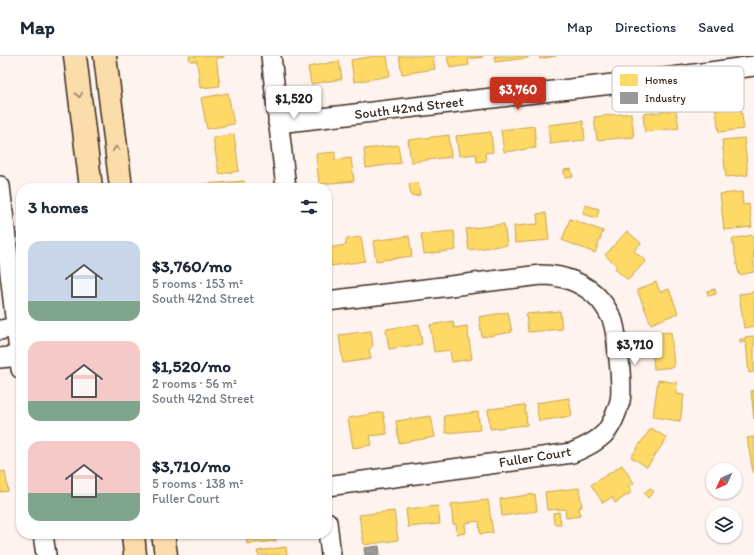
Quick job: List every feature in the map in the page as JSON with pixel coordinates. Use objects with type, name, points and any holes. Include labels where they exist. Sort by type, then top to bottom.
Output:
[{"type":"highway","points":[[75,56],[90,183]]},
{"type":"highway","points":[[105,56],[120,183]]},
{"type":"highway","points":[[133,539],[135,555]]},
{"type":"highway","points":[[164,539],[166,555]]},
{"type":"street","points":[[271,56],[285,183]]},
{"type":"street","name":"South 42nd Street","points":[[744,67],[754,66]]},
{"type":"street","name":"South 42nd Street","points":[[278,123],[612,84]]},
{"type":"street","points":[[0,186],[9,328],[16,350]]},
{"type":"street","name":"Fuller Court","points":[[332,300],[541,275],[550,275],[569,279],[584,286],[601,301],[612,320],[619,360],[620,400],[615,417],[606,432],[593,444],[572,453],[332,485]]},
{"type":"street","points":[[0,358],[16,362]]},
{"type":"street","points":[[44,539],[46,555]]},
{"type":"street","points":[[329,539],[331,555]]},
{"type":"building: Homes","points":[[189,56],[224,56],[216,58],[220,86],[200,88],[197,61],[190,61]]},
{"type":"building: Homes","points":[[375,56],[387,56],[390,76],[354,82],[351,60]]},
{"type":"building: Homes","points":[[399,56],[433,56],[435,69],[402,74]]},
{"type":"building: Homes","points":[[447,56],[483,57],[468,59],[469,65],[450,68]]},
{"type":"building: Homes","points":[[494,56],[528,56],[528,58],[495,62]]},
{"type":"building: Homes","points":[[539,56],[556,56],[540,59]]},
{"type":"building: Homes","points":[[339,61],[342,79],[311,84],[308,67]]},
{"type":"building: Homes","points":[[228,93],[234,124],[207,129],[201,98]]},
{"type":"building: Homes","points":[[676,112],[679,128],[645,132],[643,114]]},
{"type":"building: Homes","points":[[716,112],[742,112],[744,129],[719,132]]},
{"type":"building: Homes","points":[[631,113],[634,137],[597,140],[594,117]]},
{"type":"building: Homes","points":[[583,121],[585,140],[550,144],[548,125]]},
{"type":"building: Homes","points":[[534,126],[536,148],[504,152],[501,130]]},
{"type":"building: Homes","points":[[491,132],[493,152],[485,153],[486,161],[477,162],[476,154],[459,156],[456,136]]},
{"type":"building: Homes","points":[[234,134],[239,171],[219,174],[213,138]]},
{"type":"building: Homes","points":[[449,135],[451,157],[411,162],[408,140]]},
{"type":"building: Homes","points":[[744,138],[748,175],[726,177],[722,140]]},
{"type":"building: Homes","points":[[398,145],[401,163],[366,168],[364,149]]},
{"type":"building: Homes","points":[[335,152],[335,160],[351,158],[354,181],[319,183],[316,154]]},
{"type":"building: Homes","points":[[571,169],[573,177],[565,178],[564,170]]},
{"type":"building: Homes","points":[[244,181],[244,183],[219,183]]},
{"type":"building: Homes","points":[[418,182],[420,195],[411,196],[409,184]]},
{"type":"building: Homes","points":[[742,192],[743,205],[749,204],[752,227],[724,230],[720,194]]},
{"type":"building: Homes","points":[[585,205],[599,209],[597,218],[583,214]]},
{"type":"building: Homes","points":[[546,213],[549,240],[515,243],[514,226],[538,224],[537,214]]},
{"type":"building: Homes","points":[[570,219],[603,231],[595,253],[562,240]]},
{"type":"building: Homes","points":[[504,224],[507,245],[469,250],[466,229]]},
{"type":"building: Homes","points":[[454,231],[456,250],[424,254],[421,234]]},
{"type":"building: Homes","points":[[627,231],[641,243],[634,251],[646,261],[628,280],[615,269],[617,266],[605,255]]},
{"type":"building: Homes","points":[[753,235],[754,272],[739,275],[732,239]]},
{"type":"building: Homes","points":[[409,236],[412,256],[376,261],[373,241]]},
{"type":"building: Homes","points":[[361,237],[365,261],[332,266],[332,247],[346,245],[346,239]]},
{"type":"building: Homes","points":[[656,282],[660,292],[669,289],[678,313],[651,324],[637,290]]},
{"type":"building: Homes","points":[[715,289],[716,294],[708,296],[707,291]]},
{"type":"building: Homes","points":[[754,292],[754,326],[744,328],[739,294]]},
{"type":"building: Homes","points":[[560,311],[562,329],[528,332],[526,314]]},
{"type":"building: Homes","points":[[508,312],[512,332],[482,337],[479,317]]},
{"type":"building: Homes","points":[[453,321],[454,328],[467,326],[472,359],[452,362],[450,350],[434,352],[430,325]]},
{"type":"building: Homes","points":[[419,324],[422,344],[389,349],[386,329]]},
{"type":"building: Homes","points":[[371,331],[373,345],[369,350],[371,359],[343,363],[339,335]]},
{"type":"building: Homes","points":[[671,332],[674,367],[654,369],[651,334]]},
{"type":"building: Homes","points":[[754,336],[754,372],[749,373],[746,342],[740,343],[740,339]]},
{"type":"building: Homes","points":[[658,380],[677,383],[676,394],[684,395],[680,421],[653,417]]},
{"type":"building: Homes","points":[[754,390],[754,419],[751,391]]},
{"type":"building: Homes","points":[[569,398],[572,416],[539,421],[536,403]]},
{"type":"building: Homes","points":[[525,405],[527,425],[490,429],[488,409]]},
{"type":"building: Homes","points":[[383,412],[387,434],[370,436],[372,445],[353,448],[348,418]]},
{"type":"building: Homes","points":[[478,412],[480,430],[446,433],[444,416]]},
{"type":"building: Homes","points":[[431,416],[435,437],[399,443],[396,421]]},
{"type":"building: Homes","points":[[651,428],[667,438],[647,467],[631,457]]},
{"type":"building: Homes","points":[[754,437],[754,472],[753,472],[747,438]]},
{"type":"building: Homes","points":[[622,465],[634,483],[629,486],[632,492],[615,503],[612,497],[603,503],[591,485]]},
{"type":"building: Homes","points":[[5,471],[8,491],[0,492],[0,472]]},
{"type":"building: Homes","points":[[579,488],[582,507],[579,507],[580,516],[566,518],[565,509],[547,510],[545,492]]},
{"type":"building: Homes","points":[[650,488],[654,492],[648,498],[644,493]]},
{"type":"building: Homes","points":[[535,494],[537,511],[502,516],[500,499]]},
{"type":"building: Homes","points":[[488,500],[493,533],[480,534],[479,521],[465,523],[466,533],[457,534],[456,524],[453,524],[451,504]]},
{"type":"building: Homes","points":[[438,506],[440,524],[408,527],[406,509]]},
{"type":"building: Homes","points":[[394,511],[398,540],[364,545],[359,515]]},
{"type":"building: Homes","points":[[559,512],[561,524],[554,524],[553,513]]},
{"type":"building: Homes","points":[[246,539],[276,539],[276,541],[247,544]]},
{"type":"building: Homes","points":[[286,547],[287,555],[258,555],[257,551]]},
{"type":"building: Industry","points":[[379,546],[380,555],[365,555],[364,548]]}]
